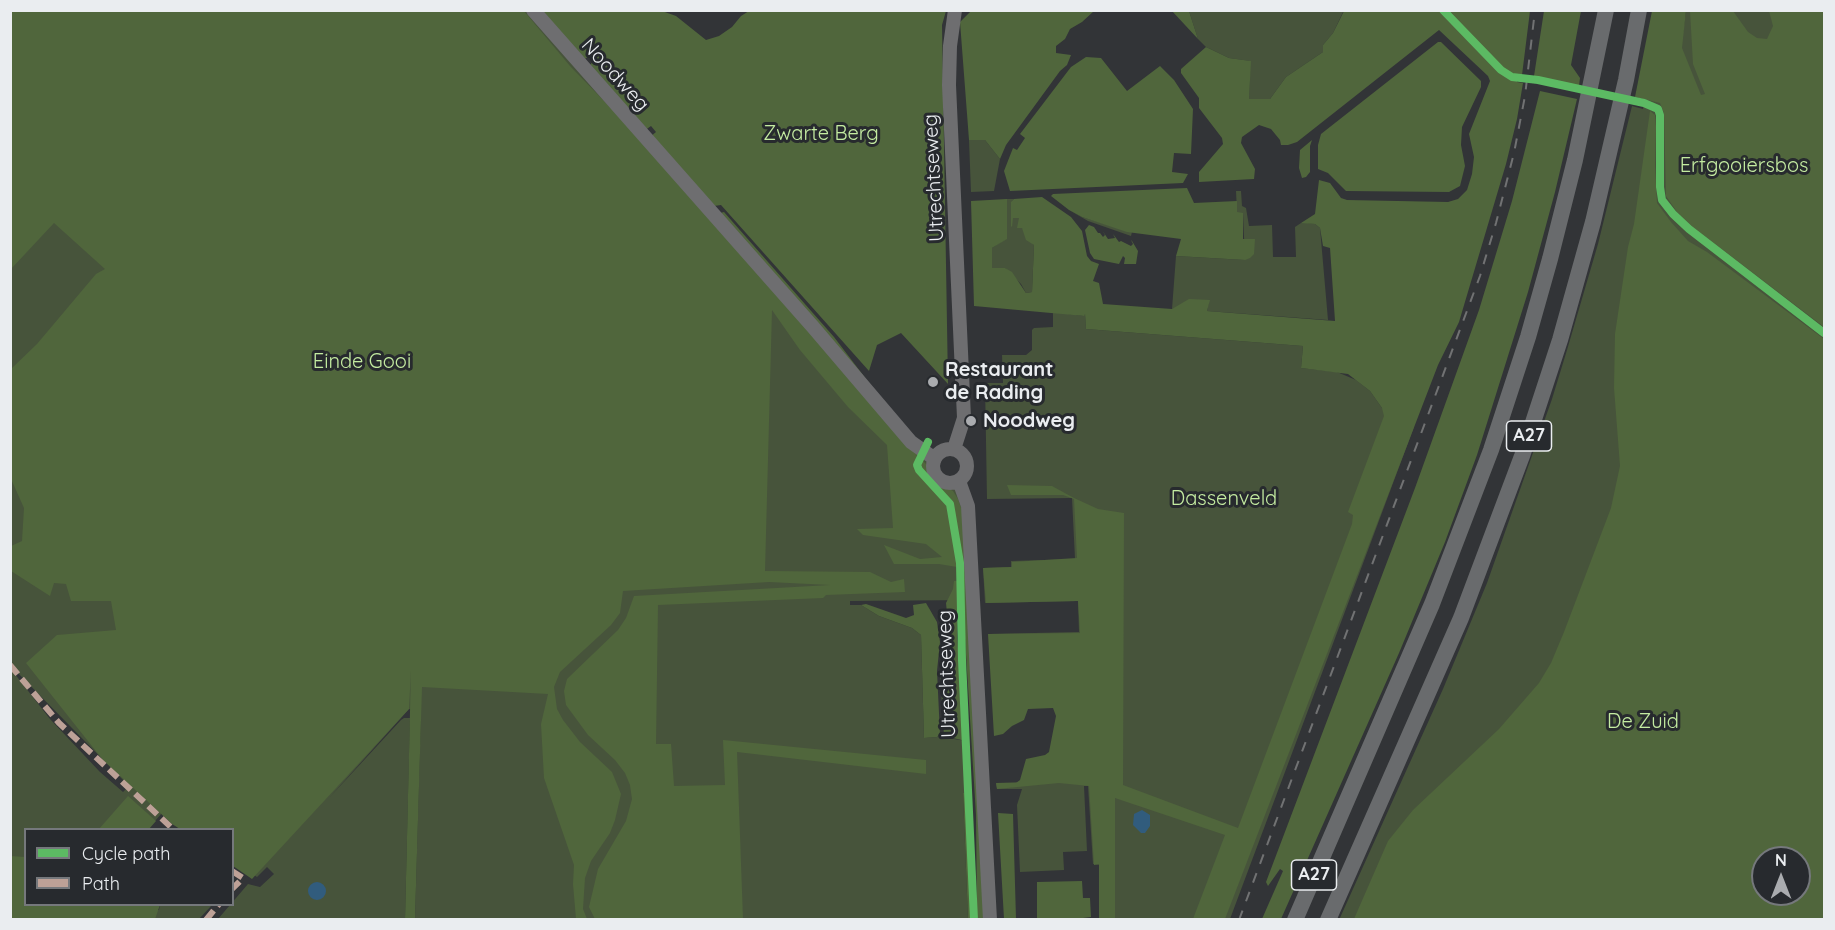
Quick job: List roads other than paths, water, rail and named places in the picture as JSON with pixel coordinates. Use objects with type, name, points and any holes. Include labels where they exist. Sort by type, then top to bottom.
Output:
[{"type":"highway","name":"A27","points":[[1295,920],[1432,604],[1491,450],[1528,337],[1550,259],[1577,150],[1606,10]]},
{"type":"highway","name":"A27","points":[[1328,920],[1461,618],[1522,456],[1560,340],[1593,222],[1626,80],[1639,10]]},
{"type":"main road","name":"Noodweg","points":[[532,10],[813,327],[911,442],[935,459]]},
{"type":"main road","name":"Utrechtseweg","points":[[954,449],[964,418],[949,85],[950,46],[956,10]]},
{"type":"main road","points":[[954,449],[965,457],[967,464],[964,477],[959,481],[948,483],[938,479],[933,469],[935,459],[943,451],[954,449]]},
{"type":"main road","name":"Utrechtseweg","points":[[959,481],[968,506],[990,920]]},
{"type":"water","points":[[1142,810],[1150,815],[1150,826],[1145,833],[1141,833],[1133,825],[1134,814]]},
{"type":"water","points":[[317,882],[323,885],[326,891],[323,897],[317,900],[311,897],[308,891],[311,885]]},
{"type":"railway","points":[[1239,920],[1480,276],[1514,153],[1525,96],[1535,10]]},
{"type":"place","name":"Restaurant de Rading","points":[[933,382]]},
{"type":"place","name":"Noodweg","points":[[971,421]]},
{"type":"park label","name":"Zwarte Berg","points":[[821,134]]},
{"type":"park label","name":"Erfgooiersbos","points":[[1744,166]]},
{"type":"park label","name":"Einde Gooi","points":[[362,362]]},
{"type":"park label","name":"Dassenveld","points":[[1224,499]]},
{"type":"park label","name":"De Zuid","points":[[1643,722]]}]
